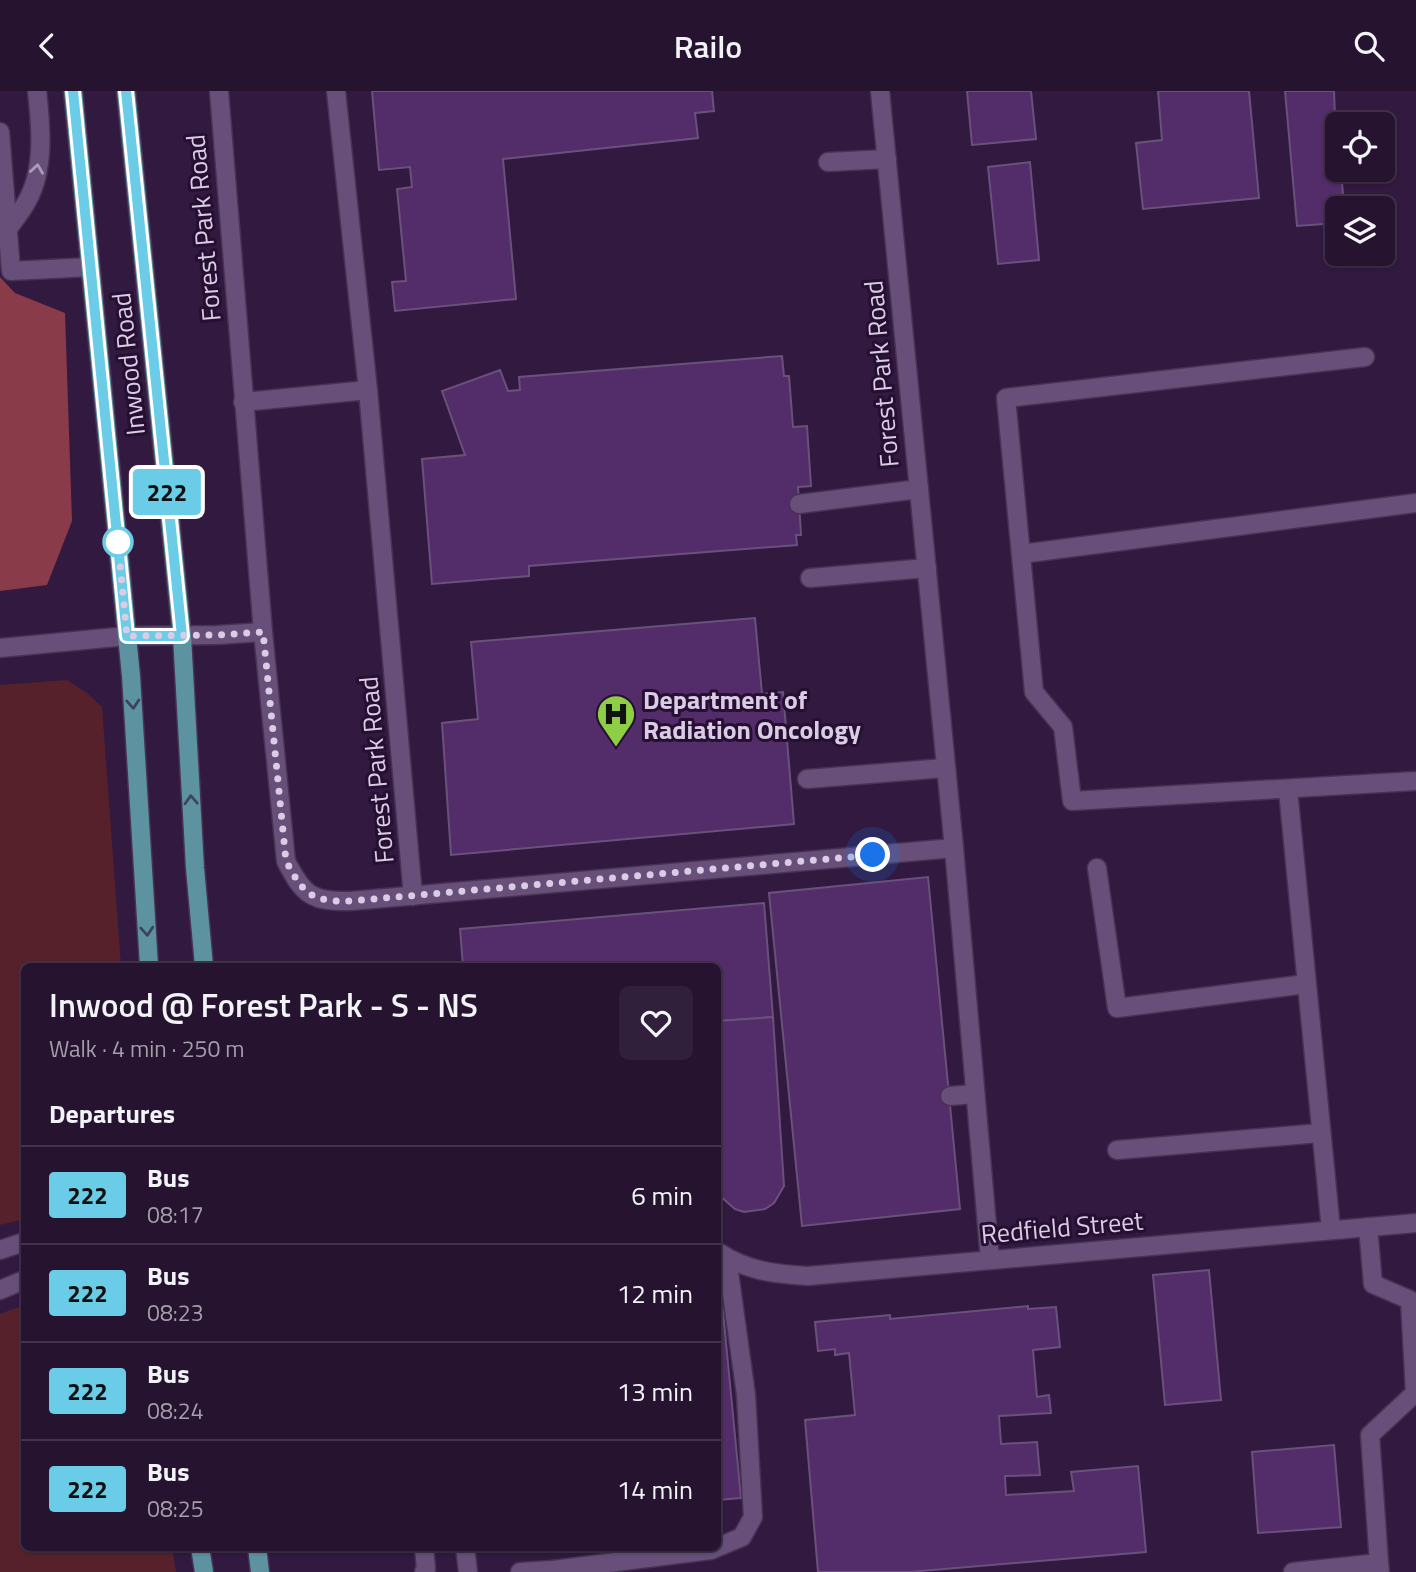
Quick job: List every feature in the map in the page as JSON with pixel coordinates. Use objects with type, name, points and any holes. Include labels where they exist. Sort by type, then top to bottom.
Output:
[{"type":"main road","name":"Inwood Road","points":[[73,91],[127,636],[149,963]]},
{"type":"main road","name":"Inwood Road","points":[[126,91],[182,636],[195,868],[204,963]]},
{"type":"main road","points":[[201,1551],[204,1572]]},
{"type":"main road","points":[[257,1551],[260,1572]]},
{"type":"street","points":[[8,229],[28,200],[38,174],[40,119],[37,91]]},
{"type":"street","name":"Forest Park Road","points":[[219,91],[263,632],[286,861],[297,883],[312,896],[327,902],[413,895],[368,390],[336,91]]},
{"type":"street","name":"Forest Park Road","points":[[880,91],[954,848],[989,1259]]},
{"type":"street","points":[[0,132],[8,229],[6,272],[90,267]]},
{"type":"street","points":[[828,162],[887,159]]},
{"type":"street","points":[[1365,357],[1006,398],[1034,692],[1063,727],[1072,801],[1416,781]]},
{"type":"street","points":[[243,402],[368,390]]},
{"type":"street","points":[[799,504],[919,489]]},
{"type":"street","points":[[1021,554],[1416,503]]},
{"type":"street","points":[[810,578],[927,568]]},
{"type":"street","points":[[0,648],[127,636],[263,632]]},
{"type":"street","points":[[807,779],[945,768]]},
{"type":"street","points":[[1287,790],[1331,1230]]},
{"type":"street","points":[[413,895],[954,848]]},
{"type":"street","points":[[1097,868],[1117,1008],[1306,984]]},
{"type":"street","points":[[950,1096],[975,1094]]},
{"type":"street","points":[[1117,1150],[1320,1133]]},
{"type":"street","name":"Redfield Street","points":[[722,1255],[764,1273],[808,1276],[1416,1223]]},
{"type":"street","points":[[1293,1572],[1380,1568],[1370,1435],[1415,1393],[1410,1300],[1373,1284],[1368,1227]]},
{"type":"street","points":[[0,1250],[21,1243]]},
{"type":"street","points":[[721,1546],[742,1537],[753,1517],[746,1395],[722,1255]]},
{"type":"street","points":[[0,1290],[21,1281]]},
{"type":"street","points":[[424,1551],[424,1572]]},
{"type":"street","points":[[465,1551],[468,1572]]},
{"type":"street","points":[[520,1572],[553,1571],[703,1551]]},
{"type":"shaded area","points":[[0,277],[15,293],[65,313],[72,521],[47,585],[0,591]]},
{"type":"shaded area","points":[[67,680],[102,707],[121,963],[21,963],[21,1220],[0,1225],[0,685]]},
{"type":"shaded area","points":[[21,1306],[21,1551],[173,1551],[176,1572],[0,1572],[0,1314]]},
{"type":"building","points":[[372,91],[712,91],[714,111],[695,113],[698,138],[503,159],[516,299],[395,311],[392,282],[406,281],[397,189],[412,187],[410,167],[379,170]]},
{"type":"building","points":[[967,91],[1031,91],[1036,139],[972,145]]},
{"type":"building","points":[[1158,91],[1249,91],[1259,198],[1143,209],[1136,143],[1162,140]]},
{"type":"building","points":[[1285,91],[1334,91],[1335,112],[1325,112],[1325,182],[1342,182],[1343,196],[1325,196],[1325,224],[1297,226]]},
{"type":"building","points":[[1030,162],[1039,260],[998,264],[988,167]]},
{"type":"building","points":[[782,356],[784,376],[789,376],[793,427],[807,426],[811,486],[798,487],[801,535],[796,535],[797,545],[529,566],[529,576],[432,584],[422,459],[465,455],[442,391],[500,370],[508,391],[520,390],[519,377]]},
{"type":"building","name":"Department of Radiation Oncology","points":[[755,618],[762,694],[783,692],[794,824],[451,855],[442,723],[478,719],[471,642]]},
{"type":"building","points":[[928,877],[960,1209],[802,1226],[769,893]]},
{"type":"building","points":[[764,903],[773,1017],[721,1021],[721,963],[463,963],[460,929]]},
{"type":"building","points":[[773,1017],[784,1186],[774,1203],[765,1209],[744,1212],[735,1209],[721,1197],[721,1021]]},
{"type":"building","points":[[1209,1270],[1221,1400],[1165,1405],[1153,1275]]},
{"type":"building","points":[[721,1301],[722,1301],[741,1498],[721,1500]]},
{"type":"building","points":[[1028,1306],[1028,1309],[1056,1307],[1060,1347],[1033,1350],[1037,1397],[1049,1395],[1051,1413],[999,1416],[1001,1444],[1037,1442],[1040,1475],[1005,1476],[1006,1495],[1074,1491],[1071,1472],[1138,1466],[1146,1552],[909,1572],[818,1572],[805,1420],[855,1415],[849,1353],[835,1355],[835,1349],[818,1351],[815,1322],[890,1315],[890,1319]]},
{"type":"building","points":[[1334,1445],[1341,1527],[1258,1533],[1252,1452]]},
{"type":"bus line","name":"222","points":[[73,91],[127,636],[182,636],[126,91]]},
{"type":"place","name":"Department of Radiation Oncology","points":[[616,748]]},
{"type":"route","points":[[118,542],[127,636],[263,632],[286,861],[297,883],[312,896],[327,902],[351,901],[873,855]]}]
